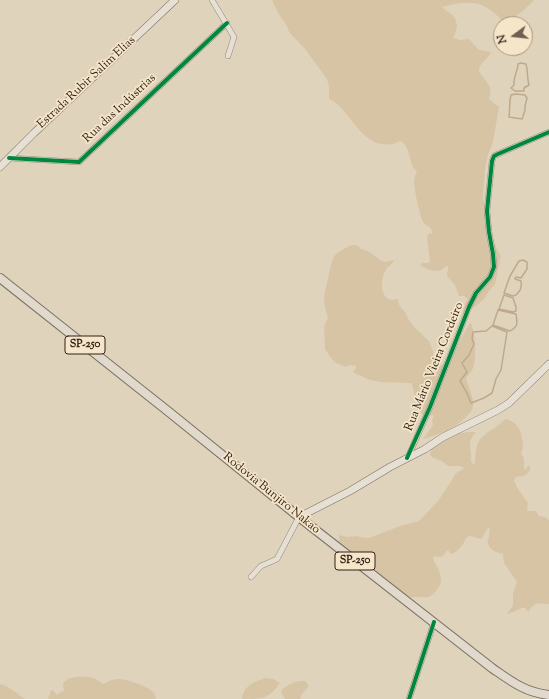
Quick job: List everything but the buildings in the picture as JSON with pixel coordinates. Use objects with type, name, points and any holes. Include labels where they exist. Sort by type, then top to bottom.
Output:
[{"type":"main road","name":"Rodovia Bunjiro Nakao","points":[[0,278],[300,517],[506,678],[529,691],[549,695]]},
{"type":"street","name":"Estrada Rubir Salim Elias","points":[[0,167],[175,0]]},
{"type":"street","points":[[212,0],[234,37],[228,56]]},
{"type":"street","name":"Rua das Indústrias","points":[[9,158],[79,162],[227,23]]},
{"type":"street","name":"Rua Mário Vieira Cordeiro","points":[[407,458],[448,364],[469,307],[476,293],[490,277],[494,267],[489,232],[488,211],[492,161],[494,156],[549,132]]},
{"type":"street","points":[[251,577],[261,566],[277,559],[300,517],[425,449],[443,437],[498,410],[509,403],[549,364]]},
{"type":"street","points":[[409,699],[434,622]]},
{"type":"shaded area","points":[[272,0],[534,0],[516,16],[497,16],[490,9],[468,3],[460,3],[442,7],[455,19],[457,28],[453,38],[460,40],[469,39],[479,50],[491,52],[479,70],[490,87],[491,92],[489,99],[499,107],[493,142],[485,169],[483,198],[491,233],[501,256],[495,284],[484,299],[463,315],[464,307],[468,299],[464,296],[459,296],[455,285],[447,276],[448,266],[437,271],[420,265],[422,263],[430,262],[427,238],[430,233],[432,234],[432,230],[423,222],[422,219],[414,185],[417,170],[412,166],[406,146],[400,141],[393,144],[384,144],[372,140],[361,132],[339,106],[329,99],[327,79],[305,49],[289,32],[287,26],[278,13]]},
{"type":"shaded area","points":[[356,245],[385,262],[394,260],[383,276],[382,288],[384,294],[390,300],[398,299],[399,305],[405,312],[410,322],[429,341],[434,359],[441,366],[447,357],[454,351],[471,323],[475,358],[472,369],[466,378],[473,398],[473,407],[465,418],[446,431],[423,439],[433,425],[432,421],[434,415],[424,416],[419,411],[411,383],[370,380],[354,373],[353,371],[356,369],[356,366],[350,365],[346,367],[336,363],[325,349],[324,326],[328,318],[324,303],[331,265],[334,256],[339,252],[349,246]]},
{"type":"shaded area","points":[[506,419],[514,423],[521,433],[523,446],[521,453],[524,458],[525,470],[529,465],[530,466],[528,473],[516,477],[514,481],[528,503],[527,511],[536,511],[539,516],[545,517],[549,520],[549,604],[537,604],[528,612],[525,608],[522,608],[507,614],[513,605],[513,594],[517,582],[504,563],[503,554],[490,548],[488,541],[490,527],[481,539],[470,536],[467,537],[454,553],[451,554],[448,550],[441,557],[433,557],[441,577],[441,582],[435,592],[428,597],[410,597],[382,579],[345,549],[339,541],[340,535],[369,538],[400,526],[419,521],[438,501],[455,474],[464,468],[460,466],[448,465],[433,458],[430,455],[431,449],[426,447],[456,434],[476,432],[470,443],[471,461],[475,464],[478,442],[484,435]]},
{"type":"shaded area","points":[[75,677],[89,677],[96,679],[103,684],[112,680],[122,679],[142,685],[154,693],[156,699],[48,699],[51,690],[57,695],[64,691],[63,684],[68,679]]},
{"type":"shaded area","points":[[266,678],[273,679],[280,683],[272,692],[264,697],[242,699],[247,687]]},
{"type":"shaded area","points":[[299,681],[305,681],[308,684],[308,687],[300,699],[285,699],[281,692],[289,685]]},
{"type":"shaded area","points":[[0,684],[10,688],[25,699],[0,699]]},
{"type":"waterway","points":[[521,63],[526,64],[529,85],[524,88],[524,91],[515,91],[511,88],[514,85],[518,64],[521,63]]},
{"type":"waterway","points":[[516,94],[525,95],[527,98],[522,119],[509,117],[511,95],[516,94]]},
{"type":"waterway","points":[[523,260],[527,262],[527,269],[521,278],[516,277],[515,279],[521,281],[520,290],[513,296],[504,293],[510,276],[519,261],[523,260]]},
{"type":"waterway","points":[[504,295],[513,298],[516,311],[513,312],[499,309],[504,295]]},
{"type":"waterway","points":[[498,310],[516,314],[517,324],[515,328],[510,331],[493,325],[498,310]]},
{"type":"waterway","points":[[492,326],[507,332],[501,370],[496,379],[492,393],[471,403],[460,381],[467,372],[462,363],[469,355],[474,344],[472,339],[473,332],[486,331],[492,326]]},
{"type":"cycle path","points":[[9,158],[79,162],[227,23]]},
{"type":"cycle path","points":[[407,458],[430,407],[469,307],[476,293],[490,277],[494,267],[487,211],[492,161],[494,156],[549,132]]},
{"type":"cycle path","points":[[409,699],[434,622]]}]
